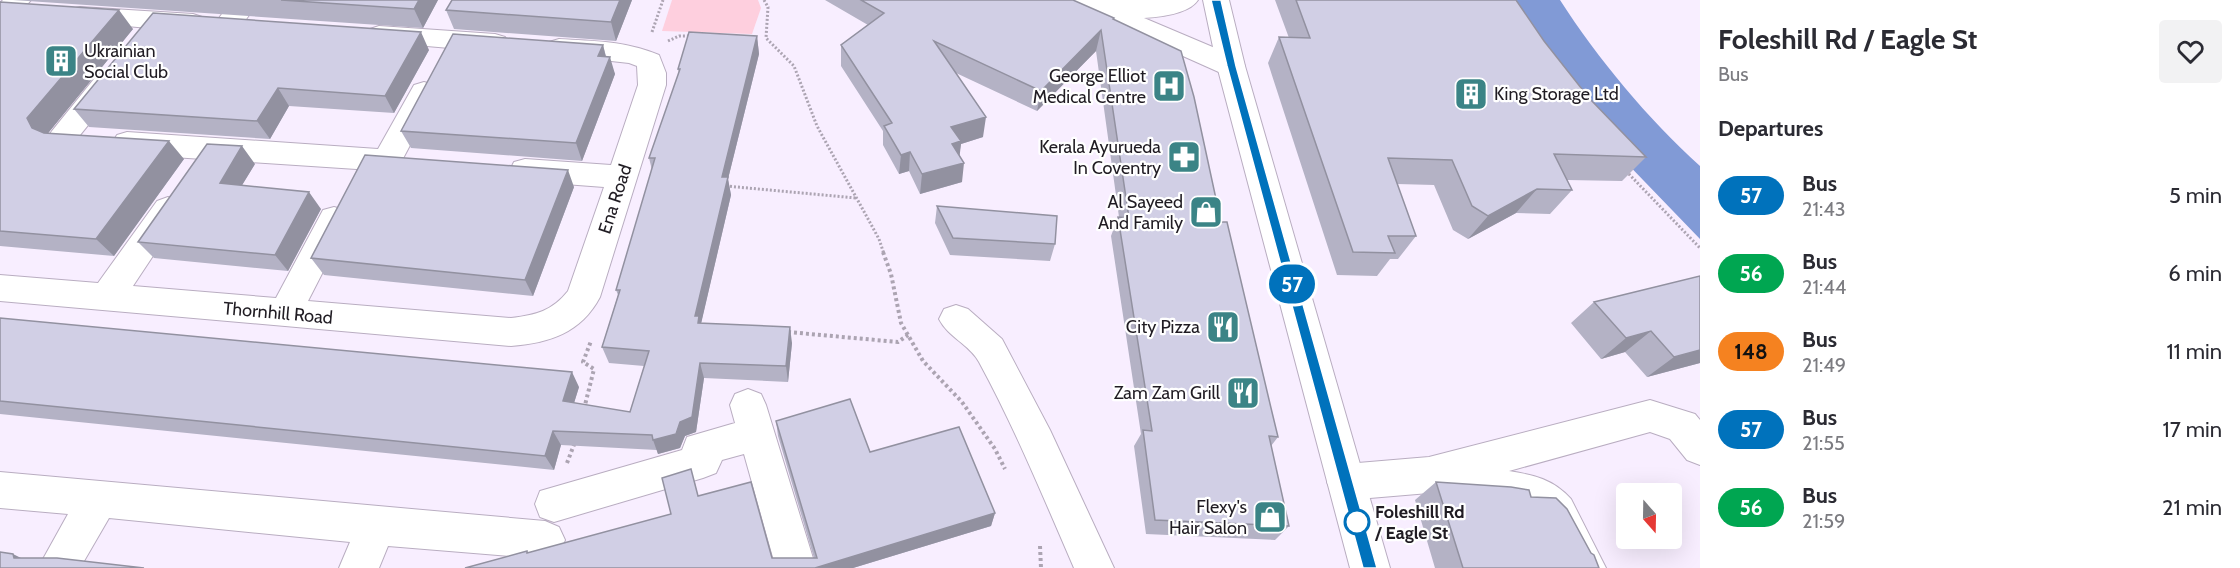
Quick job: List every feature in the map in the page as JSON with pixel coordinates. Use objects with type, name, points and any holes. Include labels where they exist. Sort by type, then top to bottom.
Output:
[{"type":"street","points":[[227,25],[246,0]]},
{"type":"street","points":[[1086,3],[1145,10],[1174,5],[1185,0]]},
{"type":"street","points":[[1216,0],[1232,66],[1370,568]]},
{"type":"street","points":[[1086,3],[1232,66]]},
{"type":"street","points":[[9,10],[261,28]]},
{"type":"street","points":[[158,20],[62,138],[422,163]]},
{"type":"street","points":[[352,33],[442,33],[526,45],[624,52],[649,50]]},
{"type":"street","points":[[285,313],[376,160],[442,33]]},
{"type":"street","name":"Ena Road","points":[[564,319],[583,297],[652,85],[649,50]]},
{"type":"street","points":[[106,298],[211,148]]},
{"type":"street","points":[[493,168],[622,177]]},
{"type":"street","name":"Thornhill Road","points":[[0,288],[511,332],[564,319]]},
{"type":"street","points":[[956,320],[990,349],[1037,442],[1094,568]]},
{"type":"street","points":[[1346,482],[1429,475],[1650,416],[1682,426],[1700,448]]},
{"type":"street","points":[[0,490],[376,526],[549,522],[704,461],[700,448],[753,420],[796,568]]},
{"type":"street","points":[[1429,475],[1535,493],[1550,504],[1557,513],[1586,568]]},
{"type":"street","points":[[58,568],[99,499]]},
{"type":"street","points":[[359,568],[376,526]]},
{"type":"path","points":[[649,50],[651,34],[663,0]]},
{"type":"path","points":[[764,0],[768,7],[766,38]]},
{"type":"path","points":[[670,35],[701,36]]},
{"type":"path","points":[[649,50],[679,36]]},
{"type":"path","points":[[755,38],[766,38],[794,66],[817,126],[879,239],[891,274],[901,323],[923,361],[962,402],[995,449],[1006,470]]},
{"type":"path","points":[[1620,164],[1700,248]]},
{"type":"path","points":[[718,186],[857,198]]},
{"type":"path","points":[[564,319],[601,315],[583,362],[594,369],[581,420]]},
{"type":"path","points":[[780,331],[898,342],[908,335]]},
{"type":"path","points":[[549,522],[579,430]]},
{"type":"path","points":[[1040,545],[1041,568]]},
{"type":"shaded area","points":[[672,0],[758,0],[761,8],[752,34],[662,31]]},
{"type":"water","points":[[1503,0],[1560,0],[1625,88],[1700,166],[1700,239],[1617,153]]},
{"type":"building","points":[[281,0],[419,0],[414,9]]},
{"type":"building","points":[[452,0],[620,0],[611,22],[446,10]]},
{"type":"building","points":[[861,0],[1073,0],[1181,51],[1194,97],[1221,222],[1227,222],[1278,437],[1269,436],[1289,526],[1155,520],[1143,430],[1152,431],[1118,217],[1129,218],[1101,30],[1041,91],[934,41],[986,117],[951,127],[961,141],[952,144],[964,163],[922,174],[910,152],[901,155],[884,126],[892,123],[841,45],[884,13]]},
{"type":"building","points":[[1296,0],[1516,0],[1544,41],[1589,98],[1646,157],[1554,154],[1572,190],[1537,189],[1488,216],[1472,206],[1452,160],[1388,158],[1416,236],[1388,236],[1395,253],[1353,252],[1279,37],[1310,38]]},
{"type":"building","points":[[0,2],[119,10],[27,118],[32,128],[44,133],[169,141],[96,239],[0,231]]},
{"type":"building","points":[[153,13],[421,32],[385,96],[278,88],[257,121],[74,109]]},
{"type":"building","points":[[689,32],[757,36],[722,177],[728,177],[695,316],[699,316],[698,323],[790,327],[786,366],[700,363],[692,417],[680,422],[676,434],[653,440],[652,435],[553,431],[545,456],[0,401],[0,318],[572,372],[563,401],[630,412],[649,351],[602,347],[620,290],[616,290],[655,158],[649,158],[680,69],[678,69]]},
{"type":"building","points":[[453,34],[603,45],[598,56],[610,57],[576,143],[401,131]]},
{"type":"building","points":[[207,144],[242,146],[220,183],[309,192],[275,255],[138,242]]},
{"type":"building","points":[[365,155],[568,170],[525,280],[311,258]]},
{"type":"building","points":[[937,206],[1057,216],[1055,244],[953,238]]},
{"type":"building","points":[[1700,276],[1700,350],[1674,357],[1651,331],[1626,338],[1594,302]]},
{"type":"building","points":[[850,399],[870,452],[959,427],[995,513],[815,568],[465,568],[671,514],[662,478],[691,469],[698,496],[751,482],[772,558],[817,558],[776,421]]},
{"type":"building","points":[[1436,482],[1511,487],[1529,490],[1531,497],[1556,498],[1567,509],[1594,555],[1599,568],[1463,568]]},
{"type":"building","points":[[0,552],[13,554],[14,558],[57,558],[144,568],[0,568]]},
{"type":"bus line","name":"57","points":[[1216,0],[1232,66],[1370,568]]},
{"type":"place","name":"Ukrainian Social Club","points":[[61,61]]},
{"type":"place","name":"George Elliot Medical Centre","points":[[1169,86]]},
{"type":"place","name":"King Storage Ltd","points":[[1471,94]]},
{"type":"place","name":"Kerala Ayurueda In Coventry","points":[[1184,157]]},
{"type":"place","name":"Al Sayeed And Family","points":[[1206,212]]},
{"type":"place","name":"City Pizza","points":[[1223,327]]},
{"type":"place","name":"Zam Zam Grill","points":[[1243,393]]},
{"type":"place","name":"Flexy's Hair Salon","points":[[1270,517]]},
{"type":"place","name":"Foleshill Rd / Eagle St","points":[[1357,522]]}]
